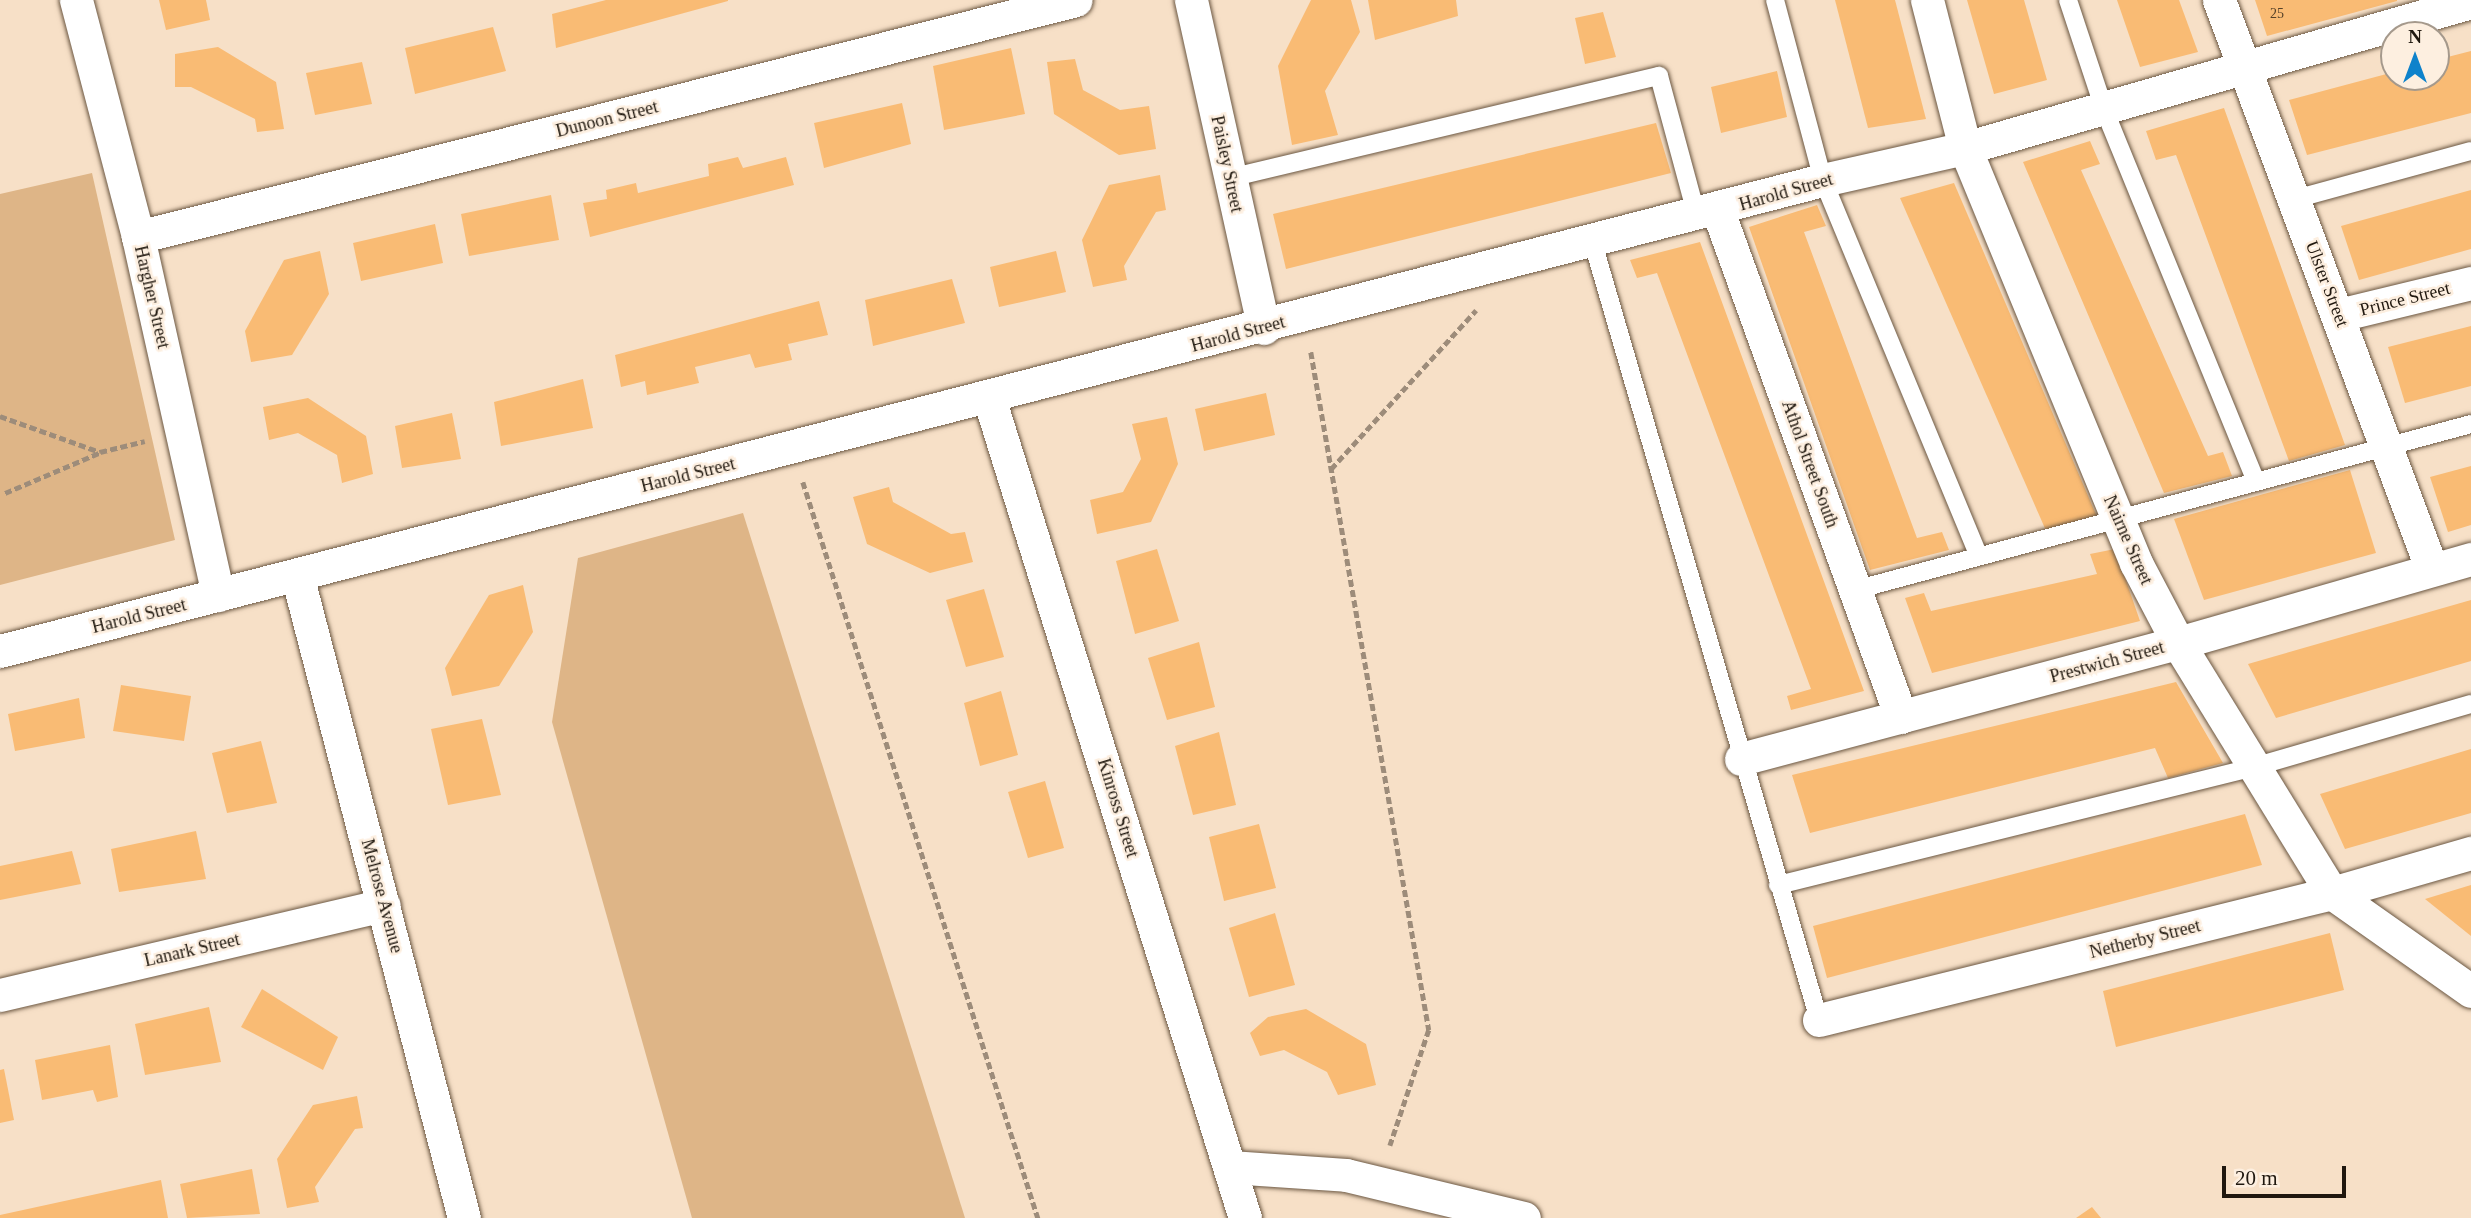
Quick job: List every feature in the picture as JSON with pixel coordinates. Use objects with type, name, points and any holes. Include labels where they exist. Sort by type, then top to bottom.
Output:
[{"type":"street","name":"Hargher Street","points":[[76,0],[138,237],[218,596]]},
{"type":"street","name":"Dunoon Street","points":[[138,237],[1076,0]]},
{"type":"street","name":"Paisley Street","points":[[1191,0],[1264,328]]},
{"type":"street","name":"Nairne Street","points":[[1927,0],[1965,148],[2119,520],[2178,643],[2332,893],[2471,991]]},
{"type":"street","name":"Ulster Street","points":[[2219,0],[2339,315],[2432,570]]},
{"type":"street","name":"Harold Street","points":[[0,651],[1707,214],[1823,180],[1965,148],[2471,2]]},
{"type":"street","name":"Athol Street South","points":[[1707,214],[1855,590],[1901,717]]},
{"type":"street","name":"Prince Street","points":[[2339,315],[2471,283]]},
{"type":"street","name":"Kinross Street","points":[[989,398],[1245,1218]]},
{"type":"street","name":"Prestwich Street","points":[[1741,759],[2178,643],[2471,559]]},
{"type":"street","name":"Melrose Avenue","points":[[297,575],[464,1218]]},
{"type":"street","name":"Netherby Street","points":[[1819,1020],[2332,893],[2471,853]]},
{"type":"street","name":"Lanark Street","points":[[0,995],[384,905]]},
{"type":"street","points":[[1230,1167],[1346,1175],[1524,1218]]},
{"type":"lane","points":[[1775,0],[1823,180],[1979,556]]},
{"type":"lane","points":[[2068,0],[2104,109],[2256,481]]},
{"type":"lane","points":[[1230,178],[1659,76],[1707,214]]},
{"type":"lane","points":[[2295,199],[2471,151]]},
{"type":"lane","points":[[1593,243],[1819,1020]]},
{"type":"lane","points":[[1855,590],[2471,424]]},
{"type":"lane","points":[[1778,885],[2254,767],[2471,704]]},
{"type":"path","points":[[1331,469],[1483,302]]},
{"type":"path","points":[[1305,317],[1429,1030],[1378,1182]]},
{"type":"path","points":[[0,416],[100,452]]},
{"type":"path","points":[[5,493],[100,452],[182,432]]},
{"type":"path","points":[[793,448],[1038,1218]]},
{"type":"shaded area","points":[[92,173],[175,540],[0,585],[0,194]]},
{"type":"shaded area","points":[[743,513],[965,1218],[692,1218],[552,722],[578,558]]},
{"type":"building","points":[[159,0],[206,0],[210,20],[166,30]]},
{"type":"building","points":[[606,0],[728,1],[556,48],[552,14]]},
{"type":"building","points":[[1311,0],[1351,0],[1360,32],[1325,91],[1338,135],[1292,145],[1278,66]]},
{"type":"building","points":[[1368,0],[1456,0],[1458,16],[1375,40]]},
{"type":"building","points":[[1835,0],[1895,0],[1926,119],[1868,128]]},
{"type":"building","points":[[1967,0],[2024,0],[2047,80],[1994,94]]},
{"type":"building","points":[[2117,0],[2179,0],[2198,52],[2140,67]]},
{"type":"building","points":[[2255,0],[2397,0],[2397,1],[2267,36]]},
{"type":"building","points":[[1603,12],[1616,57],[1585,64],[1575,18]]},
{"type":"building","points":[[493,27],[506,71],[415,94],[405,48]]},
{"type":"building","points":[[218,47],[276,82],[284,129],[257,132],[255,119],[191,87],[175,87],[175,54]]},
{"type":"building","points":[[1011,48],[1025,114],[944,130],[933,66]]},
{"type":"building","points":[[2471,51],[2471,113],[2307,155],[2289,100],[2380,76],[2380,91],[2450,91],[2450,56]]},
{"type":"building","points":[[1075,59],[1083,90],[1120,110],[1149,106],[1156,149],[1119,155],[1054,114],[1047,62]]},
{"type":"building","points":[[362,62],[372,104],[315,115],[306,73]]},
{"type":"building","points":[[1777,71],[1787,117],[1721,133],[1711,87]]},
{"type":"building","points":[[902,103],[911,144],[824,168],[814,123]]},
{"type":"building","points":[[2224,108],[2345,445],[2289,461],[2176,155],[2156,160],[2146,131]]},
{"type":"building","points":[[1656,123],[1671,173],[1286,269],[1273,214]]},
{"type":"building","points":[[2090,141],[2100,164],[2081,170],[2208,456],[2223,452],[2232,476],[2164,493],[2023,162]]},
{"type":"building","points":[[738,157],[743,168],[786,157],[794,185],[590,237],[583,203],[607,199],[606,190],[636,183],[638,193],[709,176],[708,164]]},
{"type":"building","points":[[1160,175],[1166,210],[1156,212],[1124,266],[1127,280],[1093,287],[1082,240],[1109,185]]},
{"type":"building","points":[[1954,183],[2098,519],[2047,533],[1900,198]]},
{"type":"building","points":[[2471,190],[2471,249],[2359,280],[2341,226]]},
{"type":"building","points":[[551,195],[559,240],[469,256],[461,214]]},
{"type":"building","points":[[1817,205],[1826,226],[1804,232],[1917,538],[1942,532],[1949,550],[1870,570],[1749,227]]},
{"type":"building","points":[[435,224],[443,263],[361,281],[353,243]]},
{"type":"building","points":[[1700,242],[1864,691],[1791,710],[1787,696],[1811,689],[1657,273],[1637,278],[1630,260]]},
{"type":"building","points":[[320,251],[329,294],[292,355],[251,362],[245,331],[284,260]]},
{"type":"building","points":[[1056,251],[1066,292],[999,307],[990,267]]},
{"type":"building","points":[[952,279],[965,323],[873,346],[865,300]]},
{"type":"building","points":[[819,301],[828,335],[788,344],[792,360],[755,368],[750,354],[695,367],[699,383],[647,395],[645,381],[621,387],[615,355]]},
{"type":"building","points":[[2471,326],[2471,386],[2405,403],[2388,347]]},
{"type":"building","points":[[583,379],[593,428],[501,446],[494,402]]},
{"type":"building","points":[[1266,393],[1275,435],[1204,451],[1195,409]]},
{"type":"building","points":[[308,398],[366,436],[373,474],[342,483],[337,455],[298,433],[269,440],[263,407]]},
{"type":"building","points":[[452,413],[461,459],[402,468],[395,426]]},
{"type":"building","points":[[1167,417],[1178,464],[1151,522],[1097,534],[1090,500],[1123,492],[1141,459],[1132,424]]},
{"type":"building","points":[[2471,466],[2471,525],[2448,532],[2430,477]]},
{"type":"building","points":[[2350,470],[2376,553],[2204,600],[2174,519]]},
{"type":"building","points":[[889,487],[893,502],[951,534],[965,532],[973,562],[930,573],[867,544],[853,497]]},
{"type":"building","points":[[1157,549],[1179,621],[1135,634],[1116,561]]},
{"type":"building","points":[[2115,549],[2140,621],[1932,673],[1905,598],[1924,593],[1931,611],[2097,574],[2090,554]]},
{"type":"building","points":[[523,585],[533,632],[499,686],[452,696],[445,668],[489,595]]},
{"type":"building","points":[[984,589],[1004,657],[966,667],[946,600]]},
{"type":"building","points":[[2471,600],[2471,661],[2276,718],[2248,664]]},
{"type":"building","points":[[1199,642],[1215,707],[1167,720],[1148,658]]},
{"type":"building","points":[[2176,682],[2223,763],[2168,778],[2155,748],[1810,833],[1792,775]]},
{"type":"building","points":[[121,685],[191,696],[184,741],[113,731]]},
{"type":"building","points":[[1001,691],[1018,755],[980,766],[964,703]]},
{"type":"building","points":[[79,698],[85,738],[15,751],[8,714]]},
{"type":"building","points":[[482,719],[501,795],[448,805],[431,729]]},
{"type":"building","points":[[1219,732],[1236,805],[1193,815],[1175,746]]},
{"type":"building","points":[[261,741],[277,803],[227,813],[212,753]]},
{"type":"building","points":[[2471,749],[2471,813],[2345,849],[2320,794]]},
{"type":"building","points":[[1045,781],[1064,848],[1028,858],[1008,792]]},
{"type":"building","points":[[2245,814],[2262,865],[1827,978],[1813,926]]},
{"type":"building","points":[[1259,824],[1276,888],[1224,901],[1209,837]]},
{"type":"building","points":[[196,831],[206,879],[119,892],[111,849]]},
{"type":"building","points":[[72,851],[81,884],[0,900],[0,866]]},
{"type":"building","points":[[2471,885],[2471,936],[2425,899]]},
{"type":"building","points":[[1275,913],[1295,985],[1249,997],[1229,928]]},
{"type":"building","points":[[2330,933],[2344,990],[2116,1047],[2103,991]]},
{"type":"building","points":[[262,989],[338,1037],[323,1070],[241,1027]]},
{"type":"building","points":[[209,1007],[221,1062],[145,1075],[135,1024]]},
{"type":"building","points":[[1306,1009],[1366,1044],[1376,1085],[1338,1095],[1327,1072],[1284,1050],[1260,1056],[1250,1033],[1268,1017]]},
{"type":"building","points":[[110,1045],[118,1097],[97,1102],[93,1090],[42,1100],[35,1060]]},
{"type":"building","points":[[4,1069],[14,1120],[0,1123],[0,1070]]},
{"type":"building","points":[[357,1096],[363,1128],[355,1129],[315,1187],[319,1202],[287,1208],[277,1159],[313,1105]]},
{"type":"building","points":[[252,1169],[260,1214],[187,1218],[180,1184]]},
{"type":"building","points":[[161,1180],[168,1218],[0,1218],[0,1215]]},
{"type":"building","points":[[2092,1207],[2101,1218],[2076,1218]]}]
